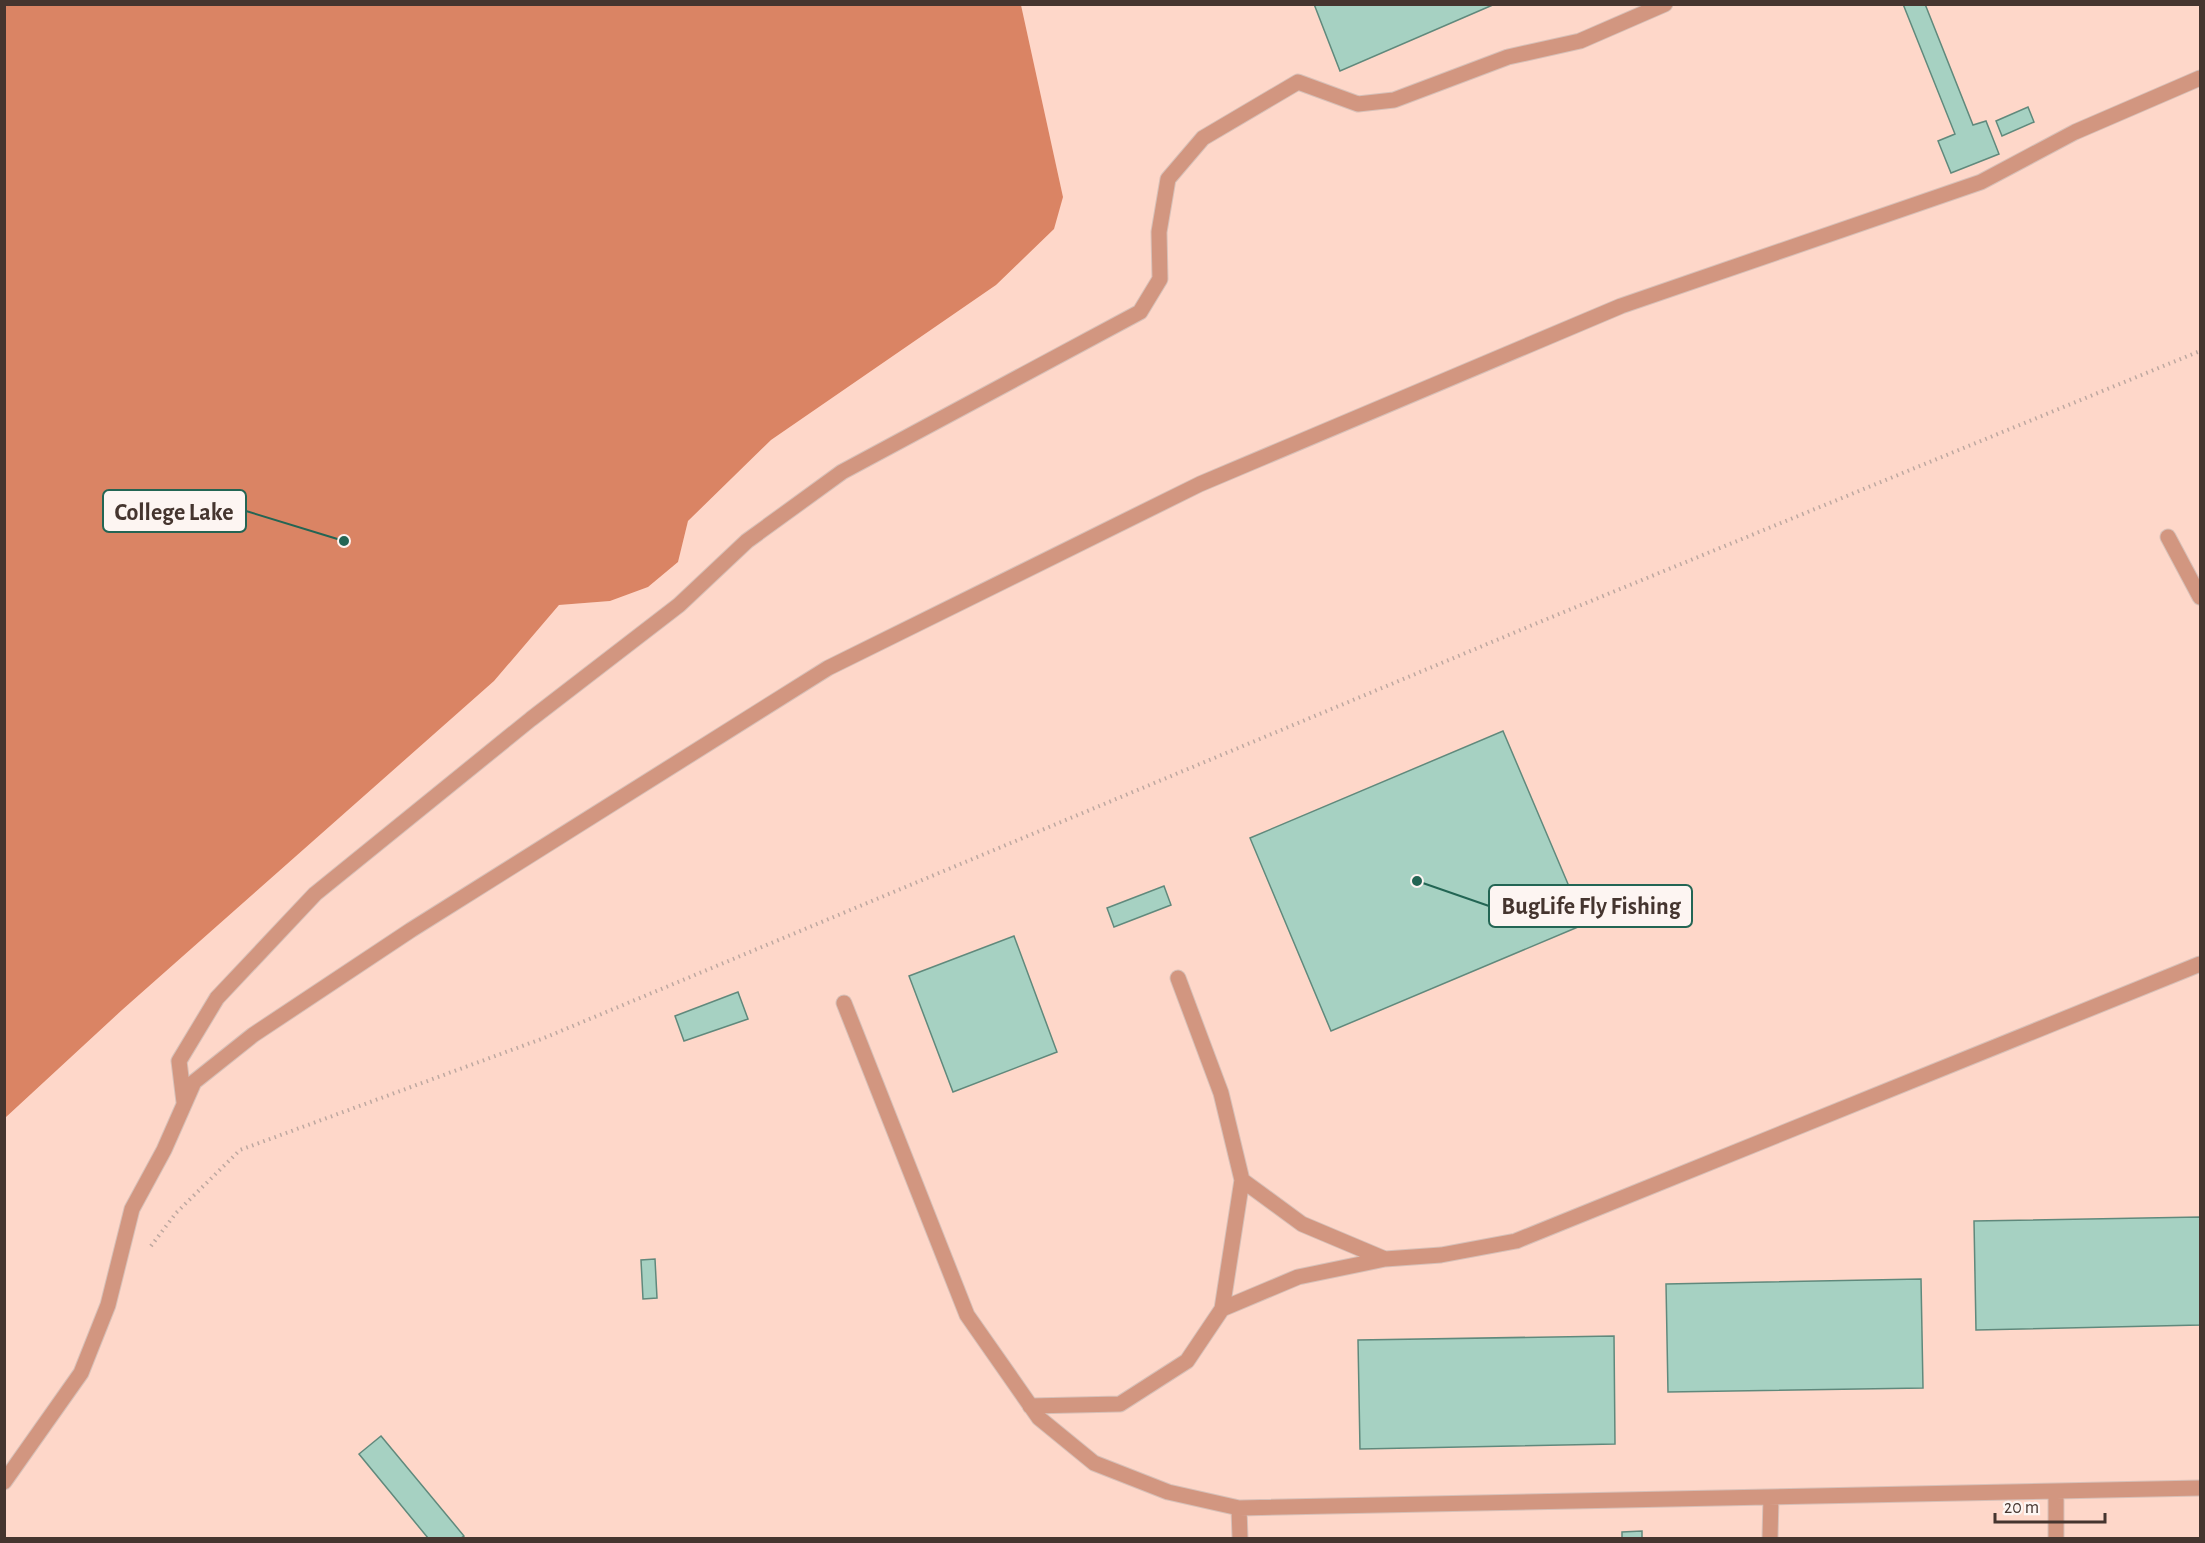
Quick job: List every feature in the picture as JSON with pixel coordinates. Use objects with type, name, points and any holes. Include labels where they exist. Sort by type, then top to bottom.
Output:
[{"type":"lane","points":[[184,1104],[179,1061],[217,998],[315,894],[531,719],[679,605],[747,541],[842,472],[1140,312],[1160,279],[1159,232],[1168,179],[1203,138],[1298,82],[1358,104],[1394,100],[1508,57],[1580,41],[1665,4]]},
{"type":"lane","points":[[4,1482],[81,1373],[108,1305],[132,1209],[164,1150],[194,1083],[253,1035],[411,930],[828,668],[1200,484],[1621,306],[1981,182],[2075,132],[2200,78]]},
{"type":"lane","points":[[2168,537],[2200,597]]},
{"type":"lane","points":[[1222,1309],[1298,1277],[1385,1260],[1441,1255],[1516,1241],[2200,964]]},
{"type":"lane","points":[[1030,1406],[1120,1404],[1187,1361],[1222,1309],[1242,1180],[1221,1093],[1178,978]]},
{"type":"lane","points":[[844,1003],[967,1315],[1039,1418],[1094,1463],[1168,1492],[1239,1508],[2200,1488]]},
{"type":"lane","points":[[1242,1180],[1302,1224],[1385,1260]]},
{"type":"lane","points":[[2056,1491],[2056,1539]]},
{"type":"lane","points":[[1770,1539],[1771,1497]]},
{"type":"lane","points":[[1239,1508],[1240,1539]]},
{"type":"path","points":[[149,1250],[176,1213],[240,1150],[544,1038],[1536,624],[2200,351]]},
{"type":"shaded area","points":[[5,4],[1021,5],[1063,197],[1054,229],[996,285],[771,440],[688,521],[678,562],[648,587],[610,601],[559,605],[494,681],[122,1010],[5,1118]]},
{"type":"shaded area","points":[[1021,5],[2200,5],[2200,1538],[5,1538],[5,1118],[122,1010],[494,681],[559,605],[610,601],[648,587],[678,562],[688,521],[771,440],[996,285],[1063,197]]},
{"type":"building","points":[[1314,4],[1495,4],[1340,71]]},
{"type":"building","points":[[1903,4],[1925,4],[1973,125],[1986,121],[1999,154],[1951,173],[1938,141],[1955,134]]},
{"type":"building","points":[[2028,107],[2034,122],[2002,136],[1996,121]]},
{"type":"building","points":[[1503,731],[1585,924],[1331,1031],[1250,838]]},
{"type":"building","points":[[1164,886],[1171,905],[1114,927],[1107,908]]},
{"type":"building","points":[[1014,936],[1057,1052],[953,1092],[909,976]]},
{"type":"building","points":[[738,992],[748,1019],[684,1041],[675,1016]]},
{"type":"building","points":[[2200,1217],[2200,1325],[1976,1330],[1974,1221]]},
{"type":"building","points":[[655,1259],[657,1298],[643,1299],[641,1260]]},
{"type":"building","points":[[1921,1279],[1923,1388],[1668,1392],[1666,1284]]},
{"type":"building","points":[[1614,1336],[1615,1444],[1360,1449],[1358,1340]]},
{"type":"building","points":[[381,1436],[464,1536],[461,1538],[428,1538],[359,1454]]},
{"type":"building","points":[[1642,1531],[1642,1538],[1622,1538],[1622,1532]]},
{"type":"place","name":"College Lake","points":[[344,541]]},
{"type":"place","name":"BugLife Fly Fishing","points":[[1417,881]]}]
